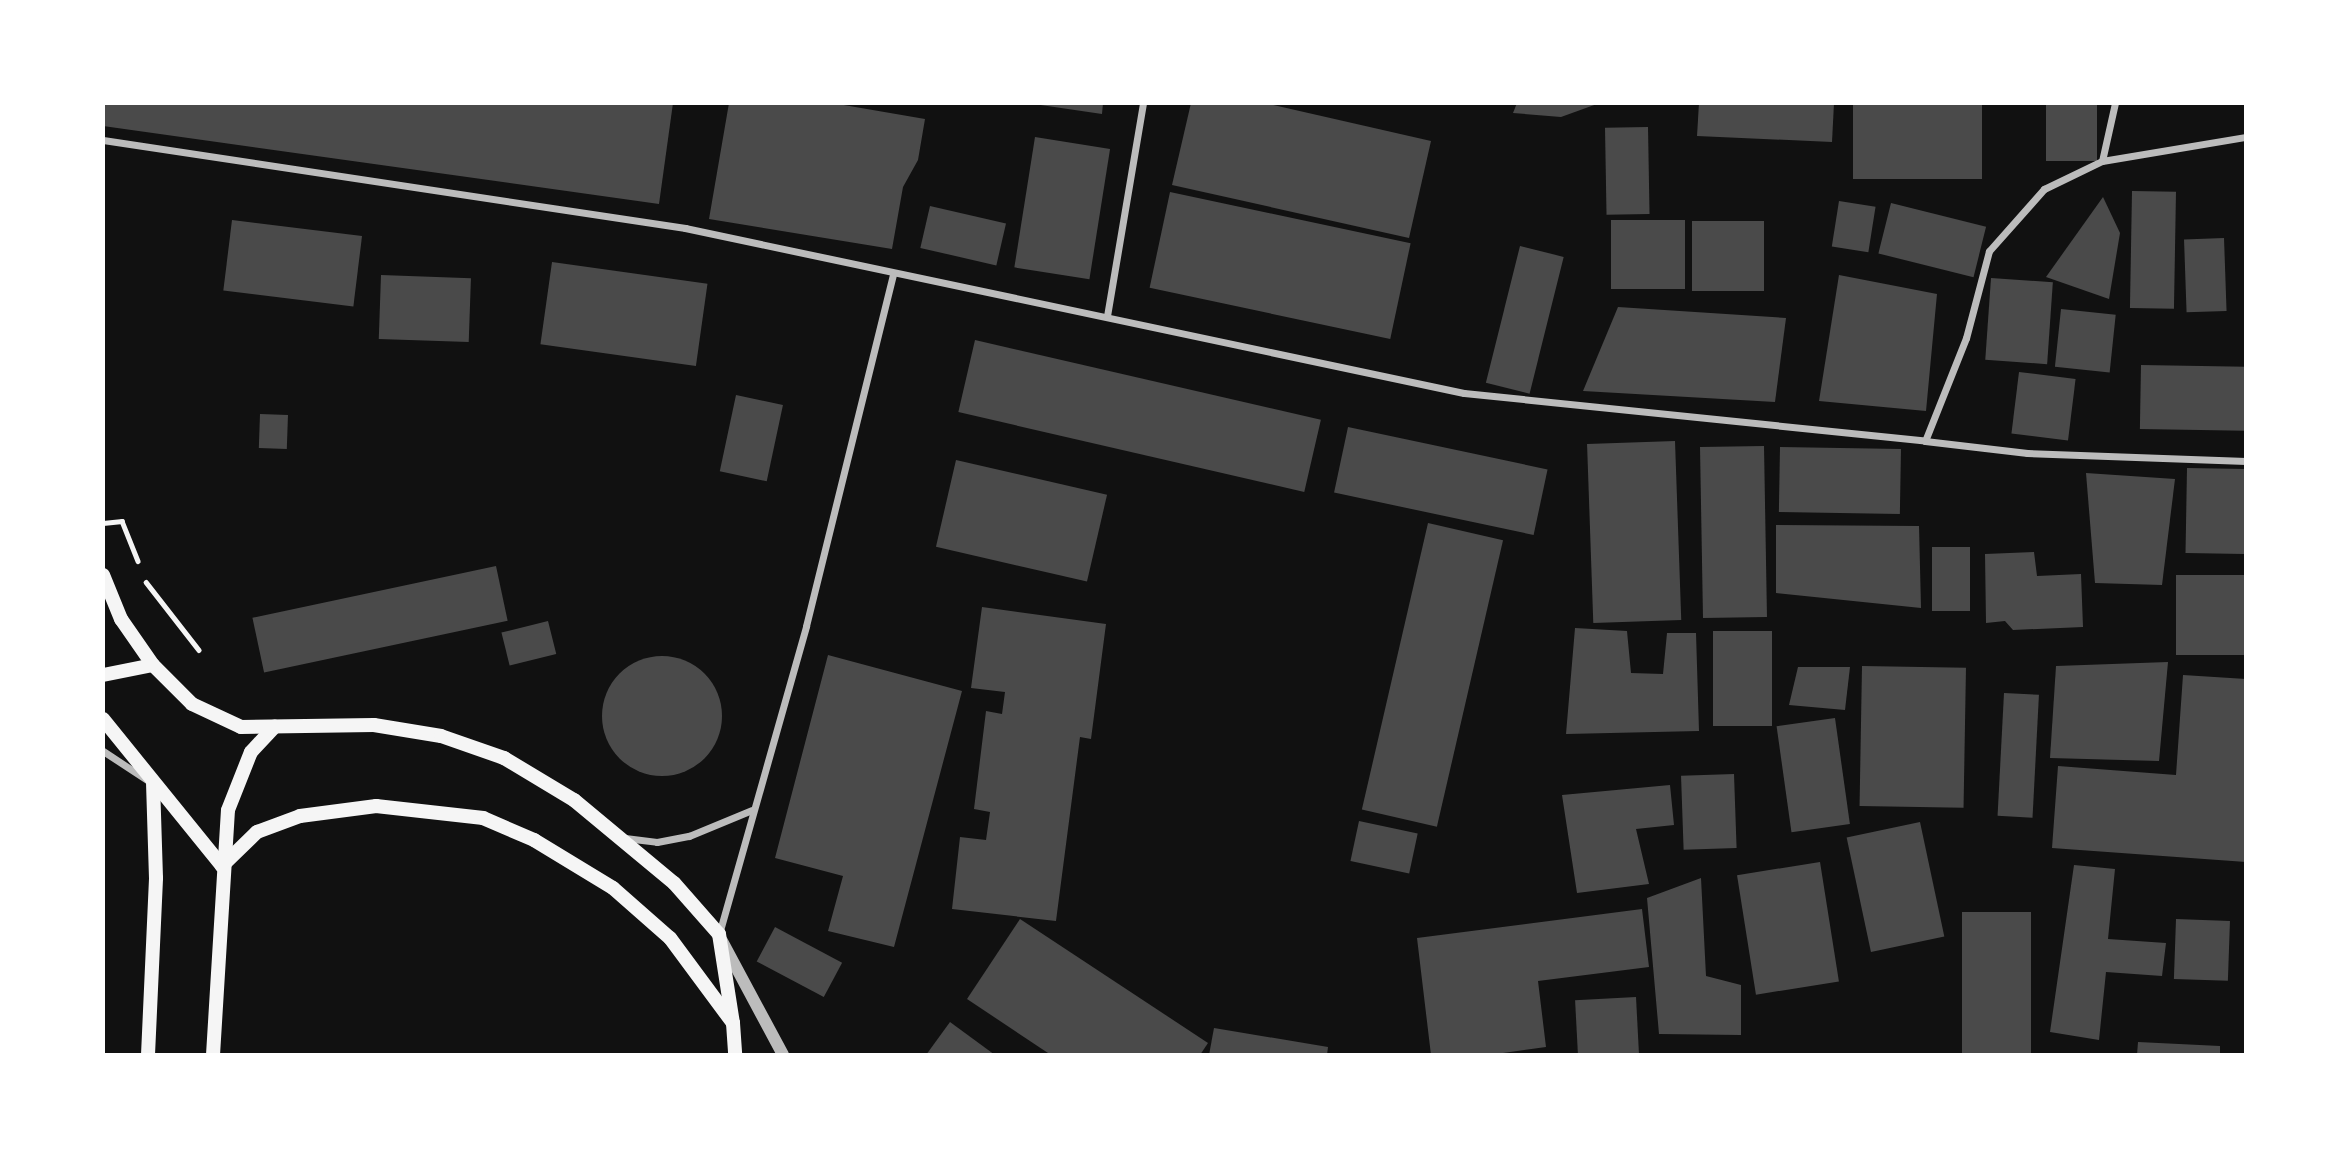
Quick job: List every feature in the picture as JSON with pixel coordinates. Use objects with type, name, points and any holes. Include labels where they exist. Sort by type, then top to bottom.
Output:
[{"type":"main road","points":[[103,575],[121,619],[153,665],[192,704],[241,727],[374,725],[442,736],[504,758],[574,800],[624,838],[674,883],[719,934],[733,1023],[735,1055]]},
{"type":"main road","points":[[103,675],[153,665]]},
{"type":"main road","points":[[103,719],[222,866]]},
{"type":"main road","points":[[212,1055],[222,866],[228,810],[237,781],[251,752],[275,726]]},
{"type":"main road","points":[[148,1055],[156,878],[153,784]]},
{"type":"main road","points":[[222,866],[257,832],[300,816],[376,806],[483,818],[534,840],[613,888],[670,938],[733,1023]]},
{"type":"street","points":[[1107,316],[1143,103]]},
{"type":"street","points":[[2102,161],[2115,103]]},
{"type":"street","points":[[1925,441],[1966,338],[1989,251],[2044,189],[2102,161],[2246,138]]},
{"type":"street","points":[[103,140],[685,228],[1464,393],[2026,453],[2246,460]]},
{"type":"street","points":[[783,1055],[719,934],[806,626],[893,274]]},
{"type":"street","points":[[103,751],[153,784]]},
{"type":"street","points":[[624,838],[657,842],[689,836],[752,810]]},
{"type":"path","points":[[103,523],[122,521],[147,584],[199,650]]},
{"type":"building","points":[[103,103],[673,103],[659,204],[103,126]]},
{"type":"building","points":[[729,103],[832,103],[925,119],[918,160],[903,187],[892,249],[709,219]]},
{"type":"building","points":[[1027,103],[1103,103],[1102,114]]},
{"type":"building","points":[[1191,103],[1264,103],[1431,141],[1409,238],[1172,185]]},
{"type":"building","points":[[1517,103],[1597,104],[1561,117],[1513,113]]},
{"type":"building","points":[[1699,103],[1834,103],[1832,142],[1697,136]]},
{"type":"building","points":[[1853,103],[1982,103],[1982,179],[1853,179]]},
{"type":"building","points":[[2046,103],[2097,103],[2097,161],[2046,161]]},
{"type":"building","points":[[1648,127],[1650,214],[1607,215],[1605,128]]},
{"type":"building","points":[[1035,137],[1110,149],[1089,279],[1014,267]]},
{"type":"building","points":[[2132,191],[2176,192],[2174,309],[2130,308]]},
{"type":"building","points":[[1170,192],[1411,243],[1390,339],[1150,288]]},
{"type":"building","points":[[2103,197],[2120,233],[2109,299],[2046,277]]},
{"type":"building","points":[[1839,201],[1876,207],[1868,252],[1832,246]]},
{"type":"building","points":[[1891,203],[1986,227],[1974,277],[1878,253]]},
{"type":"building","points":[[930,206],[1006,224],[996,265],[920,248]]},
{"type":"building","points":[[232,220],[362,236],[353,306],[223,290]]},
{"type":"building","points":[[1611,220],[1685,220],[1685,289],[1611,289]]},
{"type":"building","points":[[1692,221],[1764,221],[1764,291],[1692,291]]},
{"type":"building","points":[[2224,238],[2227,311],[2187,312],[2184,239]]},
{"type":"building","points":[[1520,246],[1564,257],[1530,394],[1486,383]]},
{"type":"building","points":[[552,262],[707,284],[696,366],[540,344]]},
{"type":"building","points":[[381,275],[471,278],[469,342],[379,339]]},
{"type":"building","points":[[1839,275],[1937,294],[1926,411],[1819,401]]},
{"type":"building","points":[[1991,278],[2053,282],[2047,364],[1985,360]]},
{"type":"building","points":[[1618,307],[1786,318],[1775,402],[1583,391]]},
{"type":"building","points":[[2061,309],[2116,315],[2110,372],[2055,367]]},
{"type":"building","points":[[975,340],[1321,420],[1304,492],[958,412]]},
{"type":"building","points":[[2141,365],[2246,367],[2245,431],[2140,429]]},
{"type":"building","points":[[2019,372],[2076,379],[2068,440],[2011,434]]},
{"type":"building","points":[[736,395],[783,405],[767,481],[720,471]]},
{"type":"building","points":[[260,414],[288,415],[287,449],[259,448]]},
{"type":"building","points":[[1348,427],[1548,469],[1534,535],[1334,493]]},
{"type":"building","points":[[1675,441],[1681,620],[1593,623],[1587,444]]},
{"type":"building","points":[[1764,446],[1767,617],[1703,618],[1700,447]]},
{"type":"building","points":[[1780,447],[1901,449],[1900,514],[1779,512]]},
{"type":"building","points":[[956,460],[1107,495],[1087,582],[936,547]]},
{"type":"building","points":[[2187,468],[2246,469],[2245,554],[2186,553]]},
{"type":"building","points":[[2086,473],[2175,479],[2162,585],[2095,583]]},
{"type":"building","points":[[1428,523],[1503,540],[1437,827],[1362,809]]},
{"type":"building","points":[[1776,525],[1919,526],[1921,608],[1776,593]]},
{"type":"building","points":[[1932,547],[1970,547],[1970,611],[1932,611]]},
{"type":"building","points":[[2034,552],[2037,576],[2081,574],[2083,627],[2013,630],[2005,621],[1986,623],[1985,554]]},
{"type":"building","points":[[496,566],[508,621],[264,673],[252,618]]},
{"type":"building","points":[[2176,575],[2246,575],[2246,655],[2176,655]]},
{"type":"building","points":[[982,607],[1106,624],[1091,739],[1080,737],[1056,921],[952,909],[960,837],[986,840],[990,812],[974,809],[986,711],[1002,714],[1005,692],[971,688]]},
{"type":"building","points":[[548,621],[556,654],[510,666],[501,633]]},
{"type":"building","points":[[1575,628],[1627,631],[1631,673],[1663,674],[1667,633],[1696,633],[1699,731],[1566,734]]},
{"type":"building","points":[[1713,631],[1772,631],[1772,726],[1713,726]]},
{"type":"building","points":[[828,655],[962,691],[894,947],[828,931],[843,876],[775,858]]},
{"type":"building","points":[[662,656],[685,660],[705,673],[718,693],[722,716],[718,739],[705,759],[685,772],[662,776],[639,772],[619,759],[606,739],[602,716],[606,693],[619,673],[639,660]]},
{"type":"building","points":[[2168,662],[2159,761],[2050,758],[2056,666]]},
{"type":"building","points":[[1862,666],[1966,668],[1964,808],[1860,806]]},
{"type":"building","points":[[1798,667],[1850,667],[1845,710],[1789,705]]},
{"type":"building","points":[[2183,675],[2246,679],[2246,862],[2052,848],[2058,766],[2176,775]]},
{"type":"building","points":[[2004,693],[2039,695],[2033,818],[1998,816]]},
{"type":"building","points":[[1835,718],[1850,824],[1791,832],[1777,726]]},
{"type":"building","points":[[1734,774],[1737,848],[1684,850],[1681,776]]},
{"type":"building","points":[[1670,785],[1674,825],[1636,829],[1649,884],[1577,893],[1562,795]]},
{"type":"building","points":[[1359,821],[1418,833],[1409,874],[1350,861]]},
{"type":"building","points":[[1920,822],[1944,936],[1871,952],[1847,838]]},
{"type":"building","points":[[1820,862],[1839,982],[1756,995],[1737,875]]},
{"type":"building","points":[[2074,865],[2115,869],[2108,939],[2166,943],[2162,976],[2106,972],[2099,1040],[2050,1032]]},
{"type":"building","points":[[1701,878],[1706,976],[1741,985],[1741,1035],[1659,1034],[1647,898]]},
{"type":"building","points":[[1642,909],[1649,967],[1538,981],[1546,1047],[1489,1055],[1431,1055],[1417,938]]},
{"type":"building","points":[[1962,912],[2031,912],[2031,1055],[1962,1055]]},
{"type":"building","points":[[1020,919],[1208,1043],[1200,1055],[1051,1055],[967,999]]},
{"type":"building","points":[[2176,919],[2230,921],[2228,981],[2174,979]]},
{"type":"building","points":[[775,927],[842,963],[824,997],[757,961]]},
{"type":"building","points":[[1636,997],[1639,1055],[1578,1055],[1575,1000]]},
{"type":"building","points":[[950,1022],[995,1055],[926,1055]]},
{"type":"building","points":[[1214,1028],[1328,1047],[1327,1055],[1209,1055]]},
{"type":"building","points":[[2138,1042],[2220,1046],[2220,1055],[2137,1055]]}]
